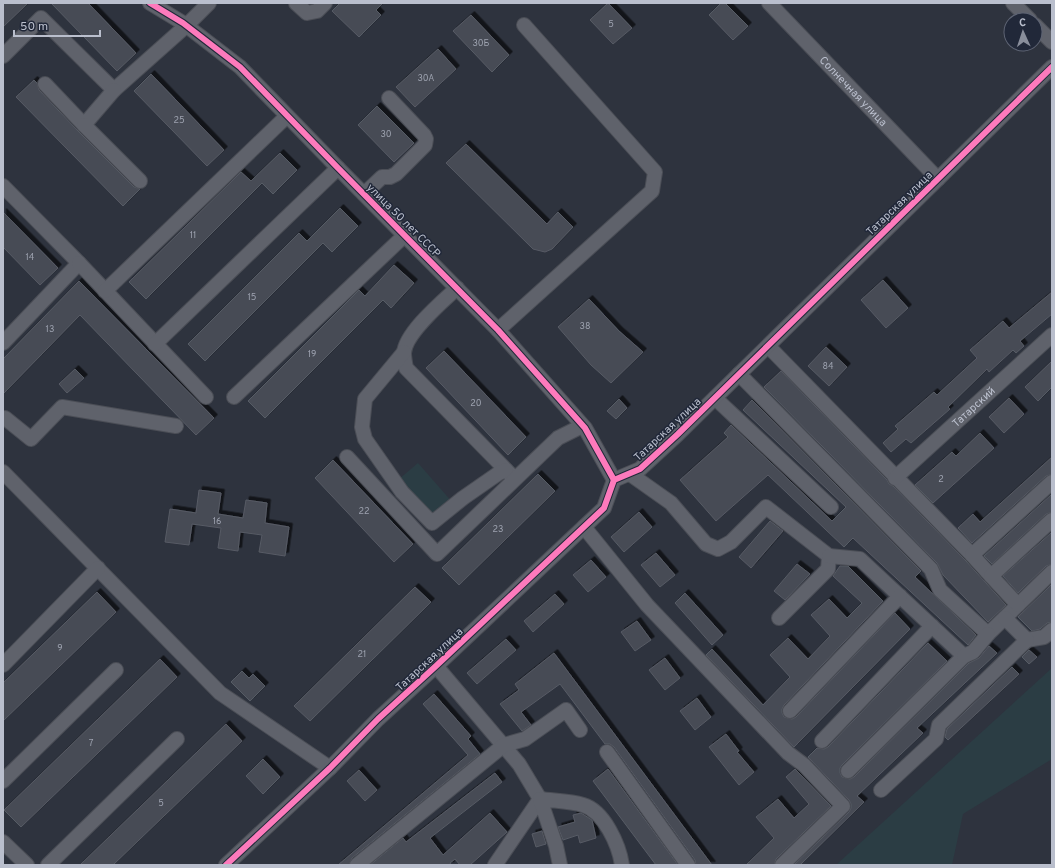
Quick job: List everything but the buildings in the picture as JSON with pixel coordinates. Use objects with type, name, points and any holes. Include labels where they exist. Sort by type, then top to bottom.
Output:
[{"type":"street","name":"улица 50 лет СССР","points":[[150,3],[187,25],[240,67],[498,330],[582,426],[604,460],[614,480]]},
{"type":"street","points":[[84,125],[114,90],[187,25],[209,3]]},
{"type":"street","points":[[296,3],[307,13],[317,11],[325,3]]},
{"type":"street","name":"Солнечная улица","points":[[769,3],[938,179]]},
{"type":"street","points":[[1013,3],[1022,12]]},
{"type":"street","points":[[3,56],[41,18],[114,90]]},
{"type":"street","points":[[498,330],[652,191],[655,172],[524,25]]},
{"type":"street","points":[[1043,33],[1052,42]]},
{"type":"street","name":"Татарская улица","points":[[226,865],[330,768],[378,719],[604,508],[614,480],[640,470],[1052,67]]},
{"type":"street","points":[[45,84],[140,181]]},
{"type":"street","points":[[364,194],[382,177],[390,177],[396,174],[425,145],[426,140],[424,135],[389,98]]},
{"type":"street","points":[[105,291],[287,116]]},
{"type":"street","points":[[155,344],[338,168]]},
{"type":"street","points":[[3,186],[79,263],[206,397]]},
{"type":"street","points":[[234,397],[404,235]]},
{"type":"street","points":[[3,344],[79,263]]},
{"type":"street","points":[[457,288],[424,319],[409,339],[404,352],[365,398],[362,427],[366,439],[402,492],[432,524],[463,498],[498,473],[511,475]]},
{"type":"street","name":"Татарский","points":[[895,478],[1052,335]]},
{"type":"street","points":[[768,346],[895,478],[972,555],[1018,605]]},
{"type":"street","points":[[404,352],[406,368],[511,475]]},
{"type":"street","points":[[739,374],[931,569],[940,590],[988,634]]},
{"type":"street","points":[[715,398],[831,507]]},
{"type":"street","points":[[3,419],[5,418],[31,439],[62,407],[176,426]]},
{"type":"street","points":[[347,456],[437,554],[511,475],[558,438],[582,426]]},
{"type":"street","points":[[3,472],[220,693],[330,768]]},
{"type":"street","points":[[630,474],[671,503],[706,544],[718,549],[731,542],[766,507],[829,556],[860,559],[964,656]]},
{"type":"street","points":[[972,555],[1052,482]]},
{"type":"street","points":[[992,576],[1052,520]]},
{"type":"street","points":[[584,527],[647,605],[788,753],[804,765],[843,806],[782,865]]},
{"type":"street","points":[[778,618],[828,569],[829,556]]},
{"type":"street","points":[[3,665],[98,568]]},
{"type":"street","points":[[848,771],[964,656],[974,652],[988,634],[1052,572]]},
{"type":"street","points":[[790,711],[900,596]]},
{"type":"street","points":[[1005,618],[1027,640]]},
{"type":"street","points":[[822,741],[932,626]]},
{"type":"street","points":[[881,790],[936,739],[939,725],[1027,640],[1044,638],[1052,630]]},
{"type":"street","points":[[436,666],[519,764],[540,800],[556,846],[560,865]]},
{"type":"street","points":[[3,780],[116,670]]},
{"type":"street","points":[[358,865],[504,745],[525,739],[566,710],[580,730]]},
{"type":"street","points":[[48,865],[177,739]]},
{"type":"street","points":[[607,752],[688,865]]},
{"type":"street","points":[[495,865],[540,800]]},
{"type":"street","points":[[540,800],[584,805],[594,810],[609,829],[618,847],[622,865]]},
{"type":"street","points":[[3,842],[27,865]]},
{"type":"shaded area","points":[[418,463],[453,503],[433,520],[398,480]]},
{"type":"shaded area","points":[[1052,668],[1052,759],[963,814],[952,865],[836,865]]},
{"type":"cycle path","points":[[150,3],[183,23],[240,67],[498,330],[585,428],[614,480]]},
{"type":"cycle path","points":[[226,865],[330,768],[378,719],[604,508],[614,480],[640,469],[678,434],[1052,67]]}]
